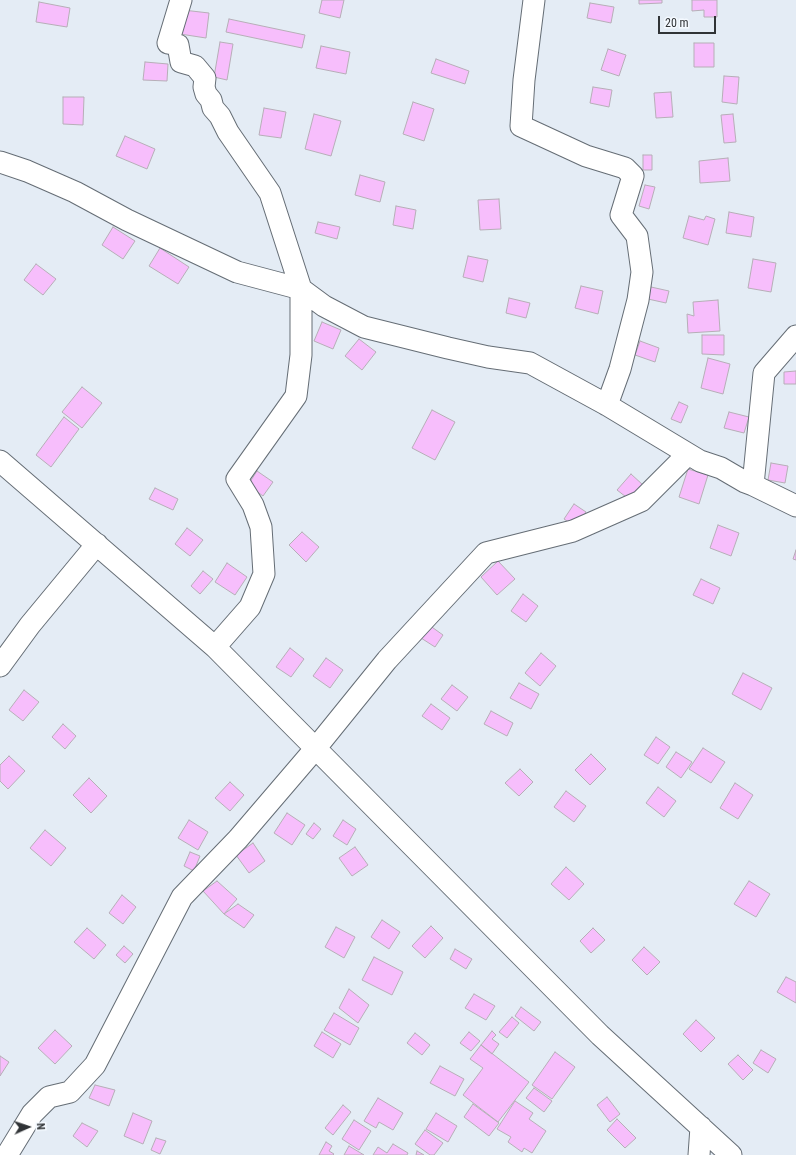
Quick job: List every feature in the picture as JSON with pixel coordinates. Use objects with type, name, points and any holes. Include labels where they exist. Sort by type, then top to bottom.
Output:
[{"type":"street","points":[[180,0],[168,43],[178,45],[181,62],[195,66],[205,78],[204,87],[206,94],[211,100],[213,108],[220,116],[228,132],[270,193],[301,289],[302,355],[296,396],[237,479],[253,505],[261,527],[264,574],[250,607],[215,647]]},
{"type":"street","points":[[534,0],[524,80],[521,126],[586,156],[625,168],[633,176],[621,215],[636,236],[642,272],[638,300],[620,369],[607,405]]},
{"type":"street","points":[[0,162],[27,171],[76,192],[133,223],[237,272],[301,289],[324,306],[364,327],[488,357],[530,363],[607,405],[700,461],[721,468],[745,482],[796,506]]},
{"type":"street","points":[[753,485],[764,373],[796,336]]},
{"type":"street","points":[[7,1155],[32,1114],[49,1097],[70,1092],[95,1065],[182,897],[238,839],[315,749],[387,660],[486,553],[573,531],[641,501],[688,454]]},
{"type":"street","points":[[0,461],[215,647],[600,1035],[731,1155]]},
{"type":"street","points":[[0,666],[30,625],[97,544]]},
{"type":"street","points":[[699,1155],[701,1128]]},
{"type":"building","points":[[322,0],[344,0],[340,18],[319,13]]},
{"type":"building","points":[[639,0],[662,0],[662,3],[639,4]]},
{"type":"building","points":[[692,0],[717,0],[717,17],[704,17],[704,10],[692,11]]},
{"type":"building","points":[[39,2],[70,8],[67,27],[36,22]]},
{"type":"building","points":[[590,3],[614,7],[611,23],[587,18]]},
{"type":"building","points":[[183,10],[209,13],[206,38],[180,34]]},
{"type":"building","points":[[229,19],[305,35],[302,48],[226,32]]},
{"type":"building","points":[[220,42],[233,44],[227,80],[214,77]]},
{"type":"building","points":[[694,43],[714,43],[714,67],[694,67]]},
{"type":"building","points":[[321,46],[350,52],[346,74],[316,68]]},
{"type":"building","points":[[608,49],[626,55],[619,76],[601,70]]},
{"type":"building","points":[[436,59],[469,71],[465,84],[431,73]]},
{"type":"building","points":[[145,62],[168,64],[167,81],[143,80]]},
{"type":"building","points":[[724,76],[739,77],[737,104],[722,102]]},
{"type":"building","points":[[593,87],[612,90],[609,107],[590,103]]},
{"type":"building","points":[[671,92],[673,117],[656,118],[654,93]]},
{"type":"building","points":[[63,97],[84,97],[83,125],[63,124]]},
{"type":"building","points":[[413,102],[434,109],[424,141],[403,134]]},
{"type":"building","points":[[264,108],[286,112],[281,138],[259,135]]},
{"type":"building","points":[[314,114],[341,121],[331,156],[305,149]]},
{"type":"building","points":[[733,114],[736,142],[724,143],[721,115]]},
{"type":"building","points":[[125,136],[155,149],[147,169],[116,156]]},
{"type":"building","points":[[643,155],[652,155],[652,170],[643,170]]},
{"type":"building","points":[[728,158],[730,181],[700,183],[699,161]]},
{"type":"building","points":[[360,175],[385,182],[380,202],[355,195]]},
{"type":"building","points":[[645,185],[655,187],[649,209],[639,206]]},
{"type":"building","points":[[499,199],[501,229],[480,230],[478,200]]},
{"type":"building","points":[[396,206],[416,210],[413,229],[393,225]]},
{"type":"building","points":[[729,212],[754,217],[751,237],[726,233]]},
{"type":"building","points":[[689,216],[704,220],[706,216],[715,219],[708,245],[683,238]]},
{"type":"building","points":[[318,222],[340,227],[337,239],[315,233]]},
{"type":"building","points":[[113,227],[135,241],[123,259],[102,245]]},
{"type":"building","points":[[160,248],[189,267],[178,284],[149,266]]},
{"type":"building","points":[[468,256],[488,260],[483,282],[463,277]]},
{"type":"building","points":[[753,259],[776,263],[771,292],[748,288]]},
{"type":"building","points":[[36,264],[56,279],[43,295],[24,280]]},
{"type":"building","points":[[581,286],[603,291],[598,314],[575,308]]},
{"type":"building","points":[[651,287],[669,291],[666,303],[648,299]]},
{"type":"building","points":[[509,298],[530,303],[526,318],[506,313]]},
{"type":"building","points":[[718,300],[720,331],[688,333],[687,314],[694,316],[693,302]]},
{"type":"building","points":[[322,322],[341,330],[333,349],[314,341]]},
{"type":"building","points":[[702,335],[724,335],[724,355],[702,354]]},
{"type":"building","points":[[359,339],[376,352],[362,370],[345,356]]},
{"type":"building","points":[[640,341],[659,348],[655,362],[635,355]]},
{"type":"building","points":[[708,358],[730,364],[723,394],[701,388]]},
{"type":"building","points":[[796,371],[796,384],[784,384],[784,372]]},
{"type":"building","points":[[82,387],[102,403],[82,428],[62,412]]},
{"type":"building","points":[[679,402],[688,406],[681,423],[671,419]]},
{"type":"building","points":[[432,410],[455,422],[435,460],[412,448]]},
{"type":"building","points":[[729,412],[749,417],[744,433],[724,428]]},
{"type":"building","points":[[64,417],[79,429],[51,467],[36,455]]},
{"type":"building","points":[[771,463],[788,466],[785,483],[768,480]]},
{"type":"building","points":[[688,469],[708,475],[699,504],[679,497]]},
{"type":"building","points":[[257,471],[273,482],[263,496],[248,485]]},
{"type":"building","points":[[631,474],[643,485],[630,500],[617,490]]},
{"type":"building","points":[[155,488],[178,499],[173,510],[149,499]]},
{"type":"building","points":[[574,504],[586,512],[576,527],[564,519]]},
{"type":"building","points":[[718,525],[739,533],[731,556],[710,548]]},
{"type":"building","points":[[187,528],[203,540],[190,556],[175,544]]},
{"type":"building","points":[[302,532],[319,547],[306,562],[289,545]]},
{"type":"building","points":[[796,550],[796,560],[793,559]]},
{"type":"building","points":[[498,561],[515,579],[497,595],[481,577]]},
{"type":"building","points":[[227,563],[247,577],[235,595],[215,582]]},
{"type":"building","points":[[203,571],[213,579],[200,594],[191,586]]},
{"type":"building","points":[[701,579],[720,588],[713,604],[693,595]]},
{"type":"building","points":[[523,594],[538,606],[526,622],[511,611]]},
{"type":"building","points":[[429,625],[443,635],[435,647],[421,638]]},
{"type":"building","points":[[290,648],[304,659],[291,677],[276,667]]},
{"type":"building","points":[[541,653],[556,666],[540,686],[525,673]]},
{"type":"building","points":[[326,658],[343,670],[330,688],[313,676]]},
{"type":"building","points":[[743,673],[772,688],[761,710],[732,694]]},
{"type":"building","points":[[519,683],[539,694],[531,709],[510,698]]},
{"type":"building","points":[[452,685],[468,697],[457,711],[441,699]]},
{"type":"building","points":[[24,690],[39,702],[23,721],[9,710]]},
{"type":"building","points":[[431,704],[450,718],[442,730],[422,716]]},
{"type":"building","points":[[491,711],[513,723],[507,736],[484,724]]},
{"type":"building","points":[[63,724],[76,736],[65,749],[52,737]]},
{"type":"building","points":[[656,737],[670,747],[658,764],[644,755]]},
{"type":"building","points":[[703,748],[725,762],[711,783],[689,769]]},
{"type":"building","points":[[676,752],[692,762],[681,778],[666,767]]},
{"type":"building","points":[[591,754],[606,769],[590,785],[575,770]]},
{"type":"building","points":[[9,756],[25,771],[8,789],[0,781],[0,765]]},
{"type":"building","points":[[520,769],[533,782],[519,796],[505,783]]},
{"type":"building","points":[[89,778],[107,796],[91,813],[73,795]]},
{"type":"building","points":[[230,782],[244,795],[230,811],[215,798]]},
{"type":"building","points":[[735,783],[753,795],[738,819],[720,808]]},
{"type":"building","points":[[658,787],[676,801],[664,817],[646,803]]},
{"type":"building","points":[[566,791],[586,806],[574,822],[554,807]]},
{"type":"building","points":[[287,813],[305,825],[292,845],[274,833]]},
{"type":"building","points":[[189,820],[208,832],[198,850],[178,838]]},
{"type":"building","points":[[343,820],[356,829],[347,845],[333,836]]},
{"type":"building","points":[[314,823],[321,829],[313,839],[306,834]]},
{"type":"building","points":[[45,830],[66,848],[51,866],[30,848]]},
{"type":"building","points":[[253,843],[265,861],[249,873],[236,855]]},
{"type":"building","points":[[355,847],[368,865],[352,876],[339,858]]},
{"type":"building","points":[[190,852],[200,856],[194,871],[184,866]]},
{"type":"building","points":[[566,867],[584,884],[569,900],[551,884]]},
{"type":"building","points":[[217,881],[237,899],[224,914],[203,891]]},
{"type":"building","points":[[749,881],[770,894],[756,917],[734,904]]},
{"type":"building","points":[[122,895],[136,907],[123,924],[109,913]]},
{"type":"building","points":[[238,904],[254,915],[244,928],[224,914]]},
{"type":"building","points":[[382,920],[400,932],[389,949],[371,937]]},
{"type":"building","points":[[431,926],[443,938],[425,958],[412,946]]},
{"type":"building","points":[[336,927],[355,937],[344,958],[325,947]]},
{"type":"building","points":[[87,928],[106,945],[94,959],[74,942]]},
{"type":"building","points":[[593,928],[605,940],[591,953],[580,941]]},
{"type":"building","points":[[124,946],[133,954],[125,963],[116,955]]},
{"type":"building","points":[[644,947],[660,962],[647,975],[632,960]]},
{"type":"building","points":[[455,949],[472,959],[466,969],[450,959]]},
{"type":"building","points":[[374,957],[403,972],[392,995],[362,980]]},
{"type":"building","points":[[786,977],[796,982],[796,1003],[777,992]]},
{"type":"building","points":[[349,989],[369,1005],[358,1023],[339,1008]]},
{"type":"building","points":[[474,994],[495,1006],[486,1020],[465,1008]]},
{"type":"building","points":[[521,1007],[541,1022],[534,1031],[515,1016]]},
{"type":"building","points":[[334,1013],[359,1028],[350,1045],[324,1030]]},
{"type":"building","points":[[512,1017],[519,1023],[507,1038],[499,1032]]},
{"type":"building","points":[[696,1020],[715,1038],[701,1052],[683,1034]]},
{"type":"building","points":[[55,1030],[72,1046],[55,1064],[38,1048]]},
{"type":"building","points":[[492,1031],[496,1035],[492,1039],[499,1044],[492,1054],[481,1045]]},
{"type":"building","points":[[322,1032],[341,1044],[333,1058],[314,1046]]},
{"type":"building","points":[[469,1032],[480,1041],[471,1051],[460,1043]]},
{"type":"building","points":[[415,1033],[430,1045],[422,1055],[407,1043]]},
{"type":"building","points":[[481,1045],[529,1082],[498,1122],[463,1095],[483,1068],[470,1059]]},
{"type":"building","points":[[761,1050],[776,1059],[768,1073],[753,1063]]},
{"type":"building","points":[[555,1052],[575,1067],[552,1099],[532,1085]]},
{"type":"building","points":[[738,1055],[753,1070],[743,1080],[728,1064]]},
{"type":"building","points":[[0,1056],[9,1062],[0,1076]]},
{"type":"building","points":[[440,1066],[464,1079],[455,1096],[430,1083]]},
{"type":"building","points":[[95,1085],[115,1090],[109,1106],[89,1098]]},
{"type":"building","points":[[534,1088],[552,1101],[544,1112],[526,1098]]},
{"type":"building","points":[[607,1097],[620,1114],[610,1122],[597,1105]]},
{"type":"building","points":[[378,1098],[403,1113],[393,1130],[379,1122],[376,1128],[364,1121]]},
{"type":"building","points":[[515,1101],[533,1113],[529,1119],[546,1131],[532,1153],[524,1148],[522,1152],[508,1142],[511,1137],[497,1129]]},
{"type":"building","points":[[473,1104],[499,1123],[489,1136],[464,1117]]},
{"type":"building","points":[[343,1105],[351,1112],[333,1135],[325,1128]]},
{"type":"building","points":[[133,1113],[152,1121],[143,1144],[124,1136]]},
{"type":"building","points":[[436,1113],[457,1126],[448,1142],[426,1129]]},
{"type":"building","points":[[617,1119],[636,1138],[625,1148],[607,1130]]},
{"type":"building","points":[[354,1120],[371,1131],[359,1150],[342,1139]]},
{"type":"building","points":[[82,1123],[98,1131],[87,1147],[73,1136]]},
{"type":"building","points":[[425,1130],[443,1143],[434,1155],[430,1155],[415,1144]]},
{"type":"building","points":[[156,1138],[166,1141],[160,1154],[151,1150]]},
{"type":"building","points":[[326,1142],[332,1146],[329,1151],[334,1154],[319,1155]]},
{"type":"building","points":[[393,1144],[408,1153],[407,1155],[373,1155],[378,1147],[387,1153]]},
{"type":"building","points":[[349,1146],[364,1155],[344,1155]]},
{"type":"building","points":[[417,1151],[424,1155],[416,1155]]}]
